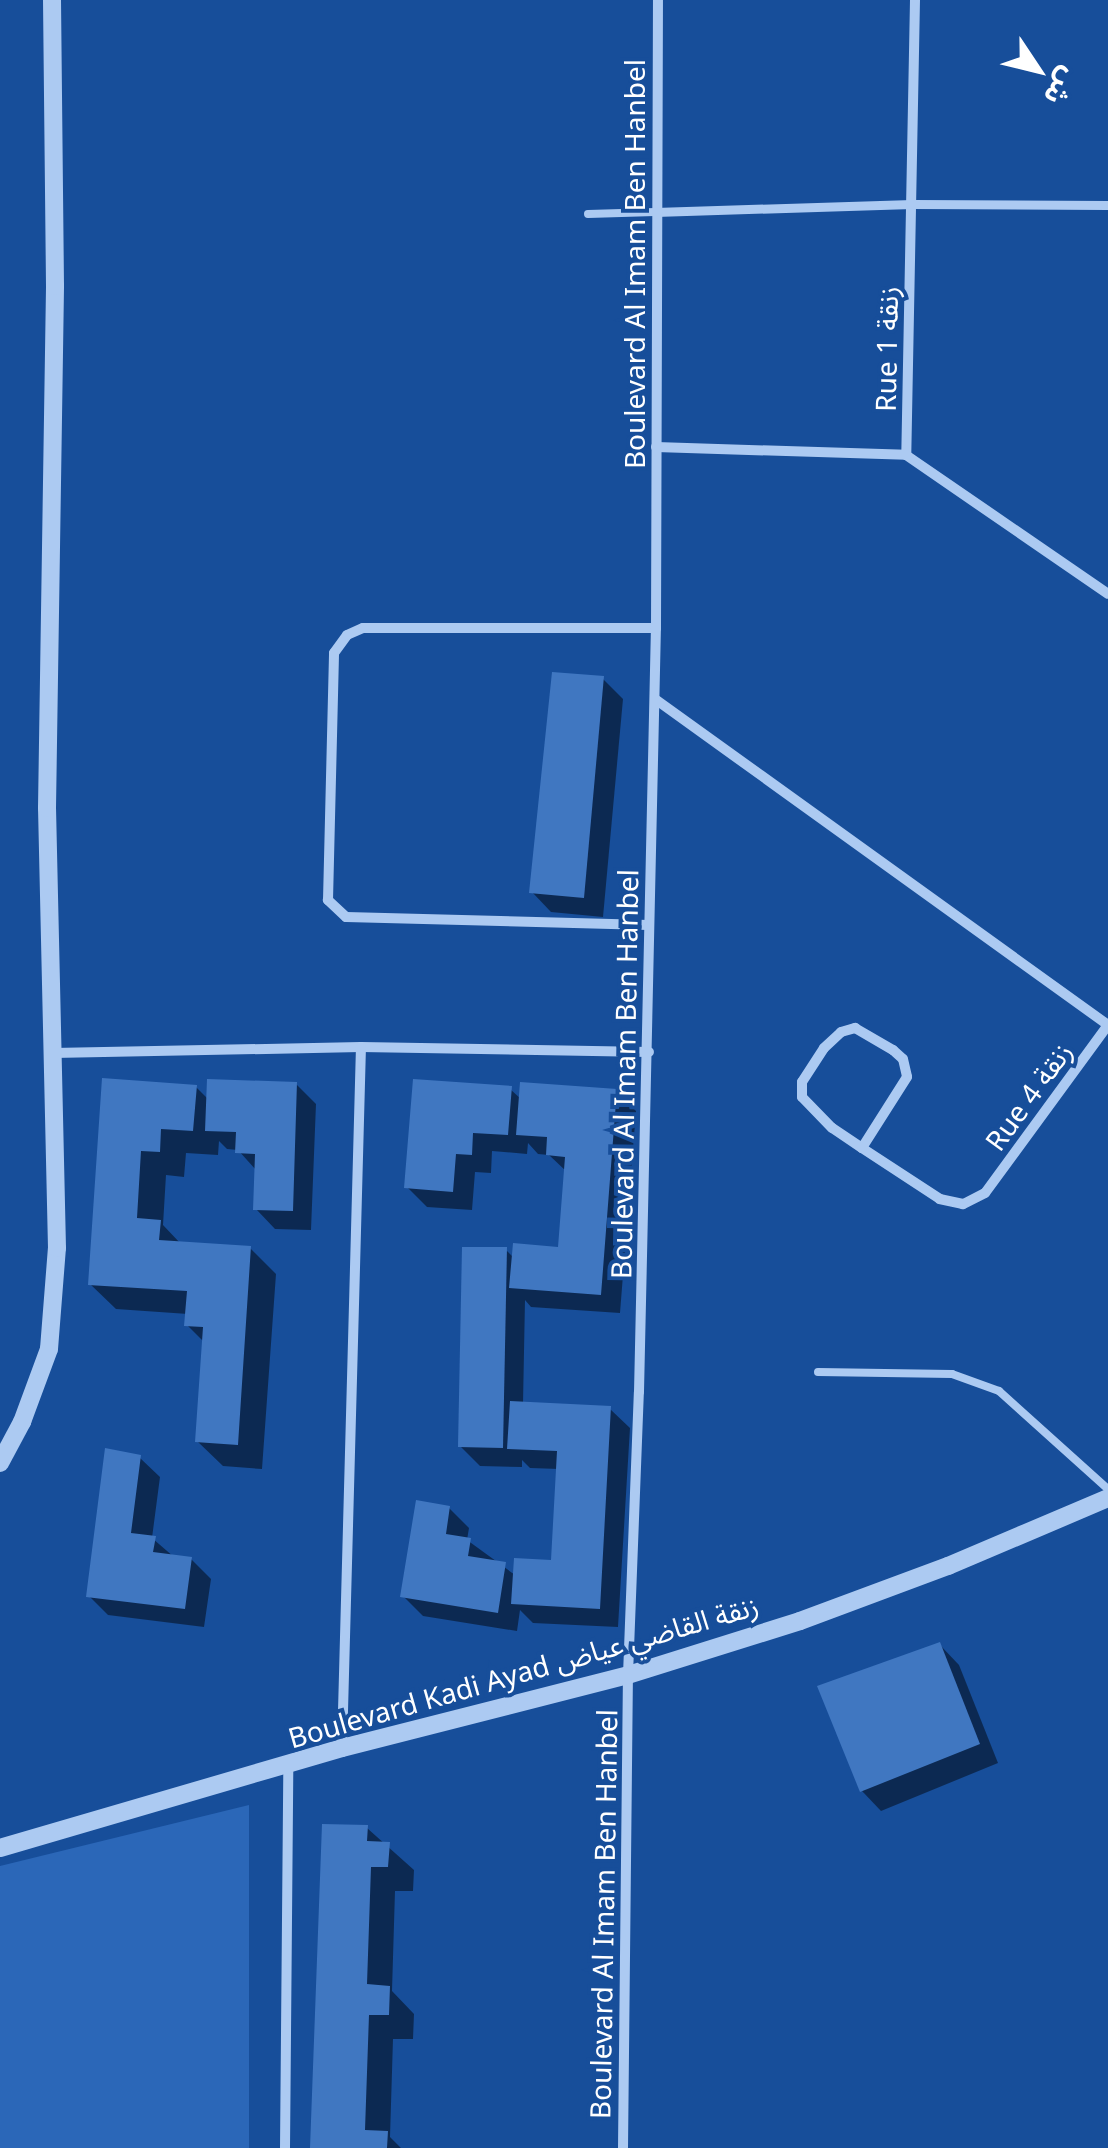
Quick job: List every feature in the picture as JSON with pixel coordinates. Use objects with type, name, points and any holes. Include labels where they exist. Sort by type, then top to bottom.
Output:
[{"type":"street","points":[[0,1462],[22,1422],[48,1349],[57,1248],[48,808],[55,343],[52,0]]},
{"type":"street","name":"Boulevard Al Imam Ben Hanbel","points":[[624,2148],[628,1675],[655,699],[658,0]]},
{"type":"street","name":"Rue 1 زنقة","points":[[906,455],[915,0]]},
{"type":"street","points":[[655,212],[912,204],[1108,206]]},
{"type":"street","points":[[656,447],[906,455],[1108,594]]},
{"type":"street","points":[[649,925],[346,917],[328,900],[334,652],[347,636],[363,628],[656,628]]},
{"type":"street","points":[[655,699],[1108,1025]]},
{"type":"street","name":"Rue 4 زنقة","points":[[862,1148],[940,1198],[963,1204],[985,1193],[1108,1025]]},
{"type":"street","points":[[855,1028],[904,1059],[907,1077],[862,1148],[832,1128],[802,1098],[802,1082],[824,1048],[841,1032],[855,1028]]},
{"type":"street","points":[[53,1053],[361,1047],[648,1052]]},
{"type":"street","points":[[342,1748],[361,1047]]},
{"type":"street","name":"Boulevard Kadi Ayad زنقة القاضي عياض","points":[[0,1848],[288,1767],[342,1748],[628,1675],[800,1621],[948,1566],[1108,1498]]},
{"type":"street","points":[[285,2148],[288,1767]]},
{"type":"lane","points":[[588,214],[655,212]]},
{"type":"lane","points":[[818,1372],[952,1374],[999,1391],[1108,1489]]},
{"type":"shaded area","points":[[249,1805],[249,2148],[0,2148],[0,1866]]},
{"type":"building","points":[[552,672],[604,676],[584,898],[529,893]]},
{"type":"building","points":[[102,1078],[197,1085],[193,1131],[161,1129],[160,1152],[141,1151],[137,1218],[161,1220],[159,1240],[251,1246],[238,1445],[195,1442],[203,1327],[184,1326],[187,1291],[88,1285]]},
{"type":"building","points":[[207,1079],[297,1082],[293,1211],[253,1210],[255,1154],[235,1153],[236,1132],[205,1131]]},
{"type":"building","points":[[413,1079],[512,1086],[508,1135],[473,1133],[472,1155],[456,1154],[453,1192],[404,1188]]},
{"type":"building","points":[[520,1082],[617,1089],[601,1295],[509,1288],[513,1243],[558,1247],[565,1157],[546,1155],[547,1137],[516,1135]]},
{"type":"building","points":[[462,1247],[507,1247],[503,1448],[458,1447]]},
{"type":"building","points":[[510,1401],[611,1406],[600,1609],[511,1604],[514,1558],[551,1560],[557,1451],[507,1449]]},
{"type":"building","points":[[105,1448],[141,1455],[131,1533],[156,1536],[153,1552],[192,1557],[185,1609],[86,1597]]},
{"type":"building","points":[[416,1500],[450,1506],[446,1534],[471,1538],[468,1556],[506,1562],[498,1613],[400,1597]]},
{"type":"building","points":[[940,1642],[980,1744],[860,1792],[817,1686]]},
{"type":"building","points":[[322,1824],[368,1825],[367,1841],[390,1842],[388,1867],[371,1867],[367,1984],[390,1986],[389,2015],[369,2015],[365,2130],[388,2131],[387,2148],[310,2148]]}]
